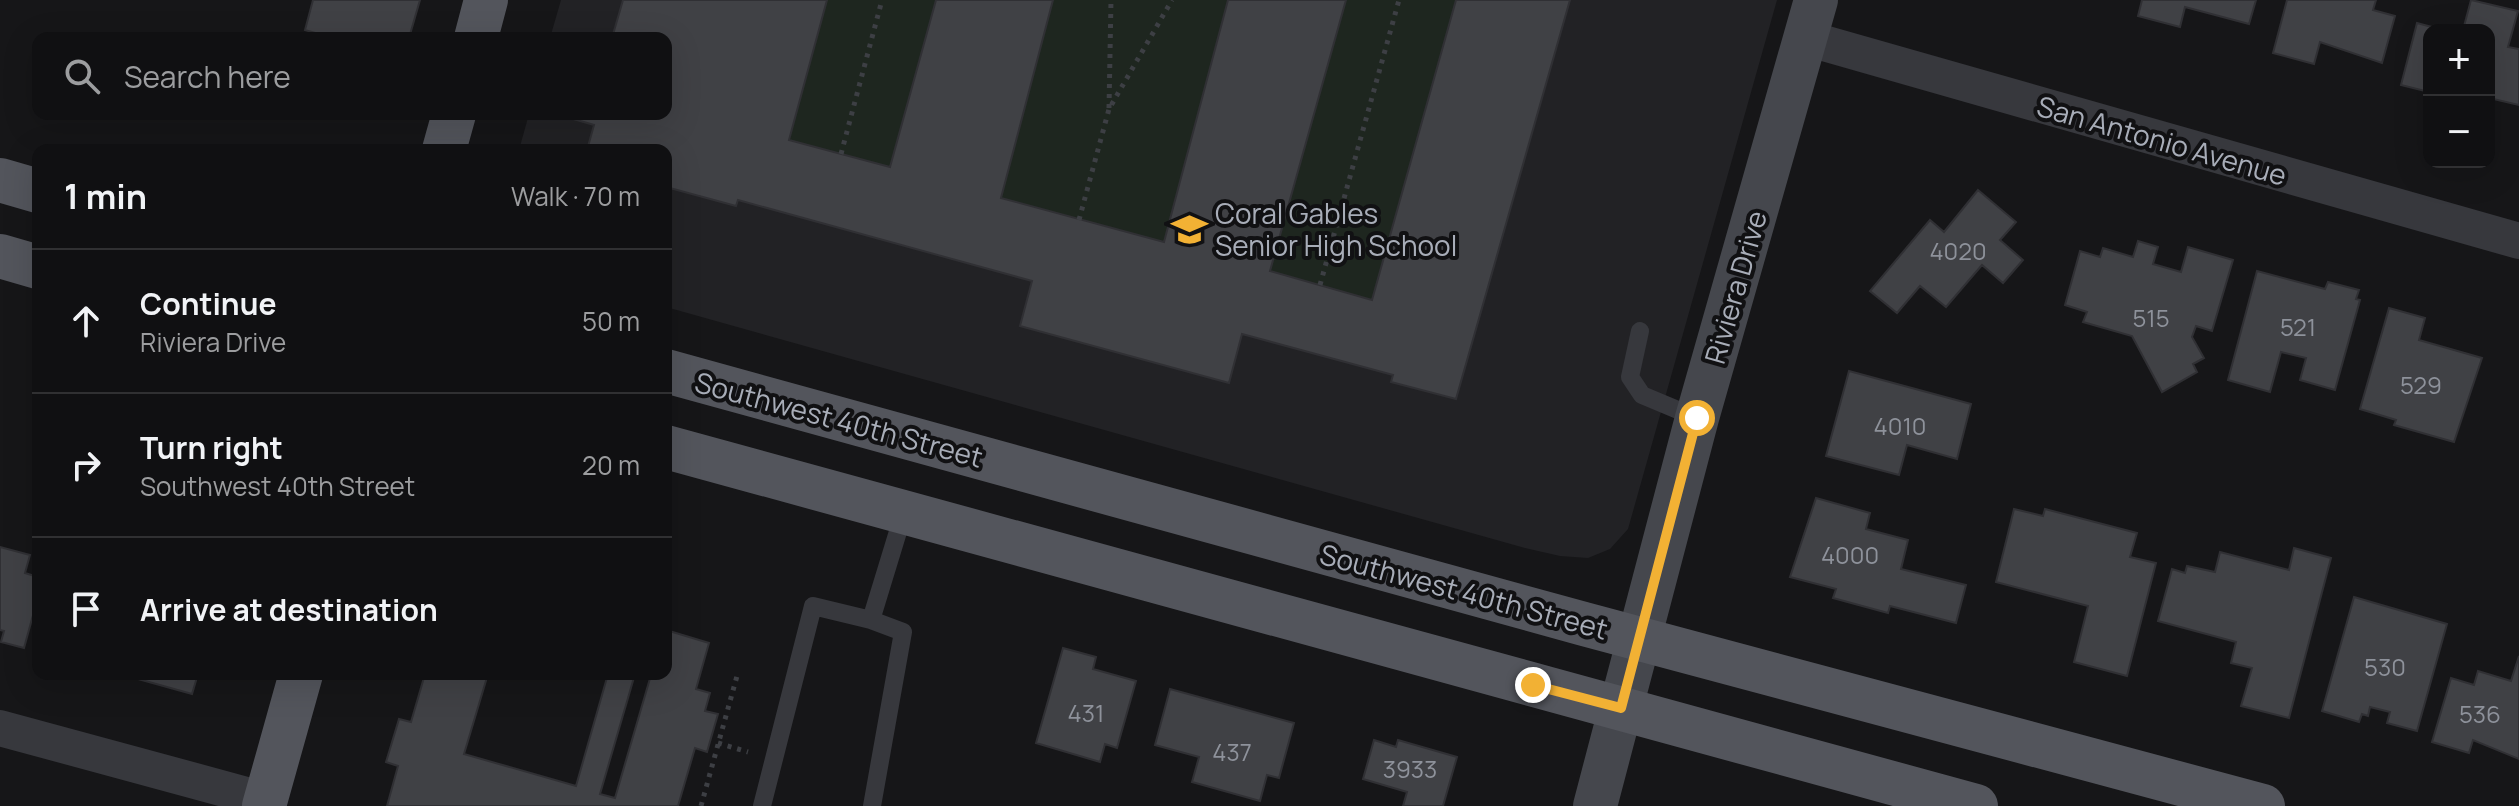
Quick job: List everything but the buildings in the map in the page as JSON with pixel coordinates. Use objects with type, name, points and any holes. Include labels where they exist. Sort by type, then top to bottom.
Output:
[{"type":"main road","points":[[478,32],[486,0]]},
{"type":"main road","points":[[446,144],[452,120]]},
{"type":"main road","points":[[0,180],[32,189]]},
{"type":"main road","points":[[0,256],[32,265]]},
{"type":"main road","name":"Southwest 40th Street","points":[[672,373],[2263,806]]},
{"type":"main road","points":[[672,449],[1976,806]]},
{"type":"main road","points":[[265,803],[299,680]]},
{"type":"street","name":"San Antonio Avenue","points":[[1811,19],[2519,241]]},
{"type":"street","name":"Riviera Drive","points":[[1595,806],[1697,418],[1811,19]]},
{"type":"street","points":[[0,728],[265,803]]},
{"type":"lane","points":[[1640,331],[1630,377],[1642,395],[1697,418]]},
{"type":"lane","points":[[871,620],[904,512]]},
{"type":"lane","points":[[762,806],[813,606],[871,620],[903,632],[872,806]]},
{"type":"path","points":[[841,154],[882,0]]},
{"type":"path","points":[[1079,220],[1109,109],[1111,0]]},
{"type":"path","points":[[1109,109],[1172,0]]},
{"type":"path","points":[[1320,285],[1399,0]]},
{"type":"path","points":[[701,806],[737,676]]},
{"type":"path","points":[[718,743],[753,753]]},
{"type":"shaded area","name":"Coral Gables Senior High School","points":[[561,0],[1777,0],[1628,529],[1610,549],[1588,558],[1560,556],[1525,548],[672,309],[672,144],[521,144],[527,120],[672,120],[672,32],[552,32]]},
{"type":"shaded area","points":[[827,0],[936,0],[890,167],[789,140]]},
{"type":"shaded area","points":[[1053,0],[1228,0],[1164,242],[1001,198]]},
{"type":"shaded area","points":[[1346,0],[1456,0],[1372,300],[1270,271]]},
{"type":"place","name":"Coral Gables Senior High School","points":[[1189,229]]},
{"type":"route","points":[[1533,685],[1621,708],[1697,418]]}]
